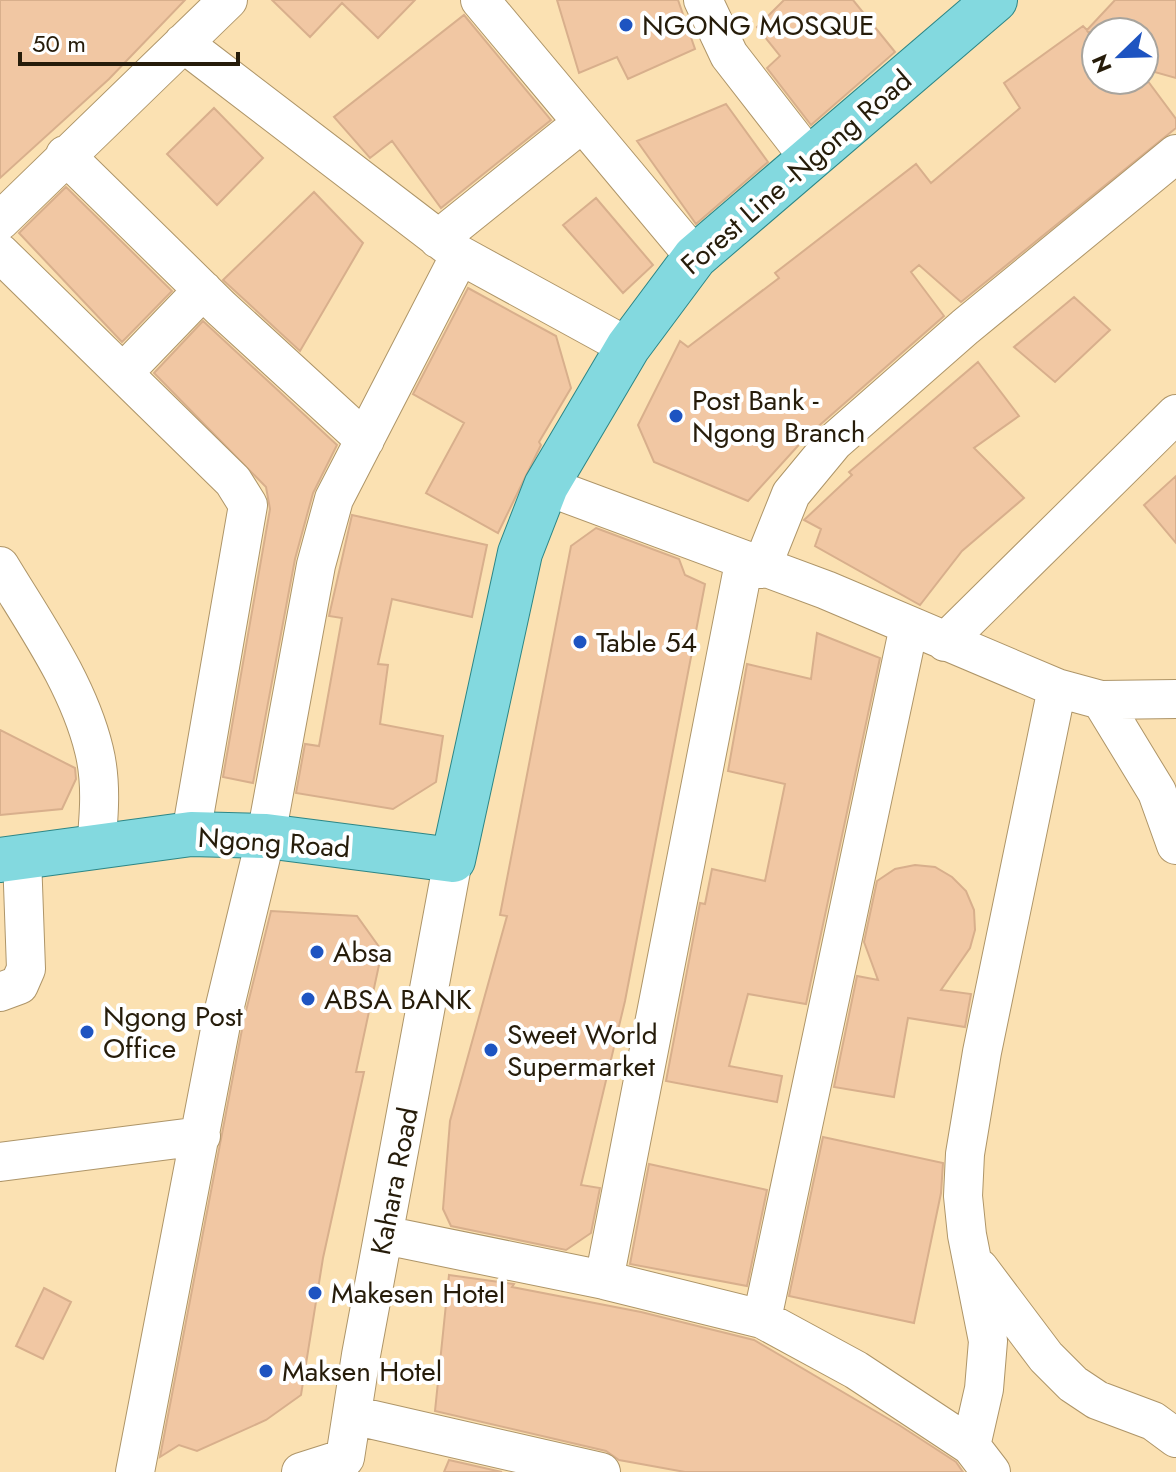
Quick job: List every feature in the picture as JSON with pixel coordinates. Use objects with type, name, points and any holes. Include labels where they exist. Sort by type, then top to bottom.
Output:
[{"type":"main road","name":"Forest Line -Ngong Road","points":[[453,860],[520,553],[546,486],[628,347],[671,284],[695,257],[995,0]]},
{"type":"main road","name":"Ngong Road","points":[[11,859],[191,834],[266,836],[453,860]]},
{"type":"street","points":[[0,221],[228,0]]},
{"type":"street","points":[[480,0],[695,257]]},
{"type":"street","points":[[703,0],[729,55],[809,158]]},
{"type":"street","points":[[183,43],[449,247],[628,347]]},
{"type":"street","points":[[135,1472],[223,1014],[266,836],[316,565],[334,499],[365,440],[449,247],[581,124]]},
{"type":"street","points":[[604,1280],[752,566],[791,494],[834,442],[965,327],[1176,154]]},
{"type":"street","points":[[65,155],[203,290],[365,440]]},
{"type":"street","points":[[0,253],[233,481],[248,505],[191,834]]},
{"type":"street","points":[[123,373],[203,290]]},
{"type":"street","points":[[945,642],[1176,414]]},
{"type":"street","points":[[546,486],[752,566],[826,590],[1057,688],[1101,700],[1176,699]]},
{"type":"street","points":[[0,566],[79,705],[95,752],[100,799],[96,848]]},
{"type":"street","points":[[762,1319],[909,626]]},
{"type":"street","points":[[981,1459],[988,1341],[963,1196],[965,1154],[982,1052],[1057,688]]},
{"type":"street","points":[[1101,700],[1157,792],[1176,845]]},
{"type":"street","points":[[0,992],[19,985],[26,969],[11,859]]},
{"type":"street","name":"Kahara Road","points":[[301,1472],[350,1465],[352,1415],[453,860]]},
{"type":"street","points":[[0,1162],[201,1136]]},
{"type":"street","points":[[384,1235],[604,1280],[762,1319],[856,1370],[981,1459]]},
{"type":"street","points":[[972,1259],[1046,1357],[1073,1384],[1097,1400],[1153,1421],[1176,1438]]},
{"type":"street","points":[[352,1415],[601,1472]]},
{"type":"building","points":[[0,0],[185,0],[109,79],[0,178]]},
{"type":"building","points":[[272,0],[415,0],[378,38],[342,3],[310,37]]},
{"type":"building","name":"NGONG MOSQUE","points":[[557,0],[678,0],[695,49],[628,79],[617,57],[579,73]]},
{"type":"building","points":[[784,0],[853,0],[895,52],[811,125],[767,68],[780,56],[757,27]]},
{"type":"building","points":[[1115,0],[1176,0],[1176,78],[1160,74],[1160,16],[1100,16]]},
{"type":"building","points":[[464,15],[551,120],[441,208],[392,141],[370,158],[334,117]]},
{"type":"building","points":[[1080,28],[1080,96],[1159,96],[1176,119],[1176,128],[961,302],[919,265],[911,272],[944,316],[805,438],[748,501],[654,462],[638,425],[680,341],[688,347],[779,278],[775,273],[916,164],[931,183],[1020,108],[1004,83]]},
{"type":"building","points":[[726,104],[768,162],[696,224],[637,141]]},
{"type":"building","points":[[214,108],[263,158],[217,205],[167,154]]},
{"type":"building","points":[[66,187],[172,291],[122,342],[19,233]]},
{"type":"building","points":[[314,192],[363,243],[300,351],[223,280]]},
{"type":"building","points":[[596,198],[653,265],[623,293],[563,225]]},
{"type":"building","points":[[468,288],[556,336],[571,388],[539,442],[541,445],[498,533],[426,493],[464,423],[413,394]]},
{"type":"building","points":[[1074,297],[1110,330],[1055,382],[1014,347]]},
{"type":"building","points":[[203,321],[337,445],[313,493],[295,559],[253,783],[223,777],[270,509],[266,487],[154,373]]},
{"type":"building","points":[[978,362],[1019,416],[974,448],[1024,498],[962,551],[920,605],[815,546],[821,529],[804,520],[852,475],[849,472]]},
{"type":"building","points":[[1176,476],[1176,543],[1144,505]]},
{"type":"building","points":[[352,515],[487,545],[472,617],[392,599],[378,664],[388,665],[380,724],[443,736],[436,782],[393,809],[296,793],[305,744],[319,746],[342,618],[329,616]]},
{"type":"building","points":[[596,528],[679,559],[685,575],[705,584],[625,1001],[581,1185],[600,1188],[591,1233],[566,1250],[451,1226],[443,1209],[450,1121],[507,916],[500,915],[571,546]]},
{"type":"building","points":[[817,633],[880,658],[806,1004],[748,994],[729,1066],[782,1076],[777,1102],[666,1081],[700,903],[705,904],[712,869],[765,881],[785,784],[728,771],[747,664],[811,679]]},
{"type":"building","points":[[0,730],[75,768],[76,779],[62,809],[0,815]]},
{"type":"building","points":[[915,865],[935,867],[952,877],[966,891],[974,910],[975,930],[970,948],[941,990],[971,994],[965,1027],[908,1018],[894,1097],[834,1087],[857,976],[878,980],[864,942],[877,881],[895,869]]},
{"type":"building","points":[[271,911],[357,916],[382,951],[356,1072],[364,1072],[323,1258],[301,1395],[266,1420],[197,1451],[179,1445],[160,1457],[244,1019]]},
{"type":"building","points":[[823,1137],[943,1163],[941,1193],[914,1323],[789,1296]]},
{"type":"building","points":[[649,1164],[767,1190],[747,1286],[630,1264]]},
{"type":"building","points":[[449,1275],[514,1284],[512,1287],[641,1312],[754,1340],[899,1425],[956,1462],[963,1472],[685,1472],[619,1460],[606,1451],[435,1411]]},
{"type":"building","points":[[44,1288],[71,1302],[43,1359],[16,1346]]},
{"type":"building","points":[[449,1460],[502,1472],[444,1472]]},
{"type":"place","name":"NGONG MOSQUE","points":[[626,25]]},
{"type":"place","name":"Post Bank - Ngong Branch","points":[[676,416]]},
{"type":"place","name":"Table 54","points":[[580,642]]},
{"type":"place","name":"Absa","points":[[317,952]]},
{"type":"place","name":"ABSA BANK","points":[[308,999]]},
{"type":"place","name":"Ngong Post Office","points":[[87,1032]]},
{"type":"place","name":"Sweet World Supermarket","points":[[491,1050]]},
{"type":"place","name":"Makesen Hotel","points":[[315,1293]]},
{"type":"place","name":"Maksen Hotel","points":[[266,1371]]}]
